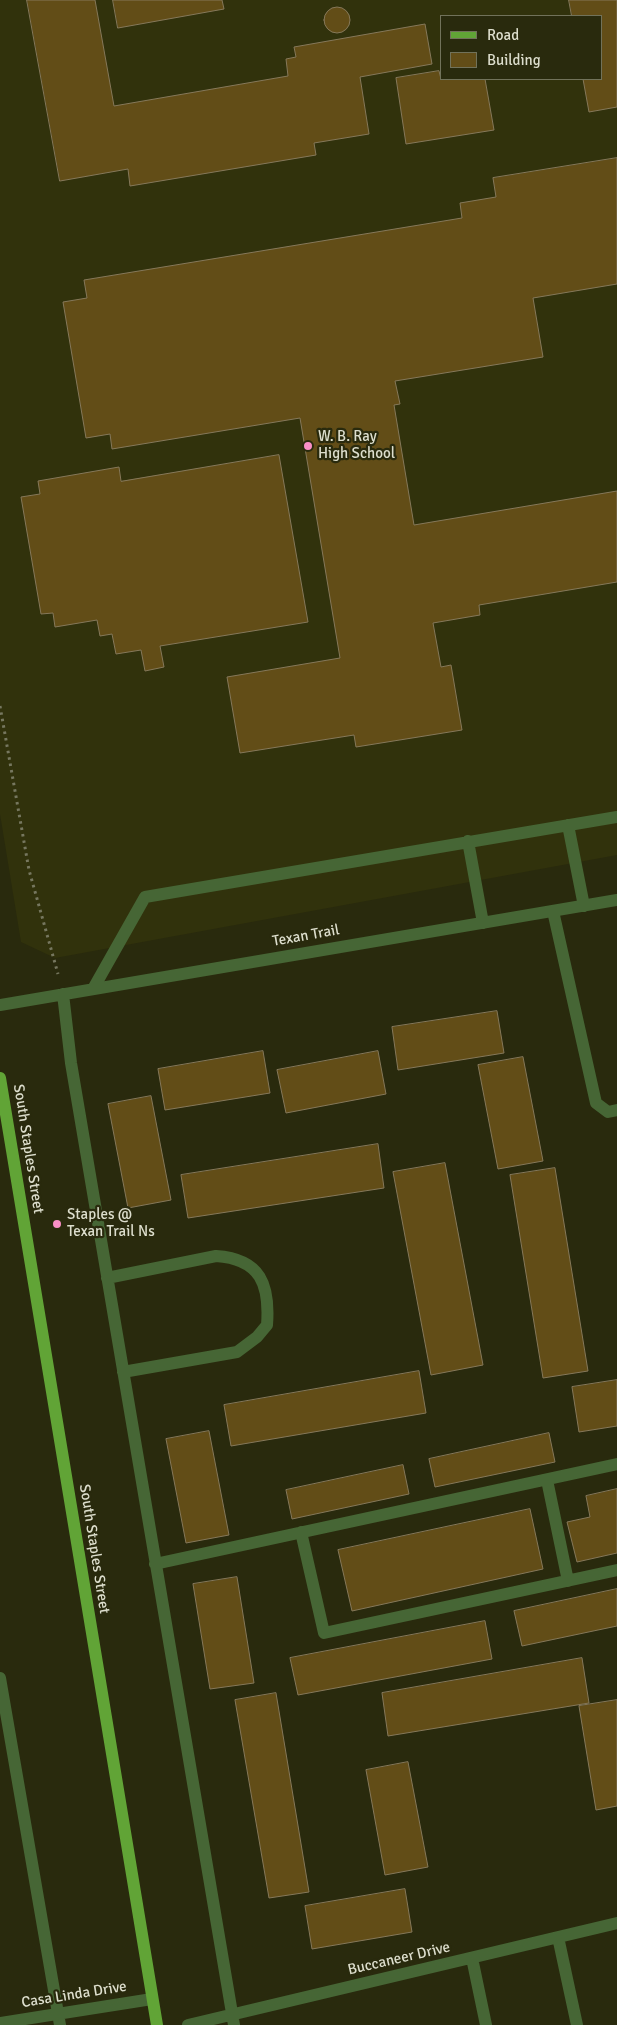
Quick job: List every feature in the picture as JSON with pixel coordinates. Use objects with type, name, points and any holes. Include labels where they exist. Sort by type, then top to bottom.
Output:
[{"type":"main road","name":"South Staples Street","points":[[0,1078],[157,2025]]},
{"type":"street","points":[[93,989],[144,897],[617,817]]},
{"type":"street","points":[[568,825],[584,906]]},
{"type":"street","points":[[468,841],[483,923]]},
{"type":"street","name":"Texan Trail","points":[[0,1005],[617,900]]},
{"type":"street","points":[[553,911],[596,1103],[608,1112],[617,1110]]},
{"type":"street","points":[[63,994],[71,1063],[233,2020]]},
{"type":"street","points":[[107,1278],[216,1256],[234,1257],[252,1267],[267,1290],[267,1325],[257,1337],[237,1352],[123,1372]]},
{"type":"street","points":[[155,1564],[617,1464]]},
{"type":"street","points":[[546,1480],[568,1581]]},
{"type":"street","points":[[301,1532],[324,1633],[617,1570]]},
{"type":"street","points":[[0,1678],[59,2019]]},
{"type":"street","name":"Buccaneer Drive","points":[[188,2025],[233,2020],[472,1958],[617,1923]]},
{"type":"street","points":[[558,1937],[577,2025]]},
{"type":"street","points":[[472,1958],[486,2025]]},
{"type":"street","name":"Casa Linda Drive","points":[[0,2023],[59,2019],[152,1998]]},
{"type":"path","points":[[0,706],[29,870],[63,994]]},
{"type":"shaded area","name":"W. B. Ray High School","points":[[0,0],[617,0],[617,855],[55,958],[21,942],[0,814]]},
{"type":"building","points":[[27,0],[95,0],[114,106],[288,76],[286,59],[296,57],[294,47],[425,24],[432,64],[360,77],[369,134],[314,143],[316,155],[130,186],[128,169],[60,181]]},
{"type":"building","points":[[113,0],[222,0],[224,9],[118,28]]},
{"type":"building","points":[[569,0],[617,0],[617,107],[589,112],[583,80],[602,80],[602,15],[572,15]]},
{"type":"building","points":[[337,7],[346,11],[350,20],[346,29],[337,33],[328,29],[324,20],[328,11]]},
{"type":"building","points":[[439,71],[440,80],[485,80],[494,130],[406,144],[396,78]]},
{"type":"building","points":[[617,158],[617,284],[533,298],[543,357],[395,381],[400,404],[394,405],[414,525],[617,491],[617,582],[479,605],[480,615],[433,623],[441,667],[451,665],[462,730],[356,747],[354,735],[240,753],[227,677],[340,658],[300,418],[112,449],[110,434],[86,438],[63,302],[87,298],[84,280],[462,218],[460,203],[496,197],[493,178]]},
{"type":"building","points":[[279,455],[308,622],[160,646],[164,667],[145,671],[141,650],[116,654],[112,634],[100,636],[97,620],[55,627],[53,613],[41,614],[21,497],[40,494],[38,481],[119,467],[121,481]]},
{"type":"building","points":[[497,1011],[504,1053],[398,1070],[392,1027]]},
{"type":"building","points":[[263,1051],[270,1093],[165,1110],[158,1069]]},
{"type":"building","points":[[378,1051],[386,1094],[286,1113],[277,1070]]},
{"type":"building","points":[[523,1057],[543,1161],[498,1169],[478,1065]]},
{"type":"building","points":[[151,1096],[171,1200],[128,1208],[108,1104]]},
{"type":"building","points":[[378,1144],[384,1188],[188,1218],[181,1175]]},
{"type":"building","points":[[445,1163],[483,1365],[431,1375],[393,1172]]},
{"type":"building","points":[[555,1168],[588,1371],[543,1378],[510,1175]]},
{"type":"building","points":[[419,1371],[426,1413],[231,1446],[224,1405]]},
{"type":"building","points":[[617,1380],[617,1426],[579,1432],[572,1387]]},
{"type":"building","points":[[209,1431],[229,1535],[186,1543],[166,1439]]},
{"type":"building","points":[[549,1433],[555,1462],[435,1487],[429,1459]]},
{"type":"building","points":[[403,1465],[409,1494],[292,1519],[286,1490]]},
{"type":"building","points":[[617,1489],[617,1553],[577,1562],[567,1522],[590,1517],[586,1496]]},
{"type":"building","points":[[530,1509],[543,1569],[352,1611],[338,1550]]},
{"type":"building","points":[[237,1577],[254,1683],[210,1689],[193,1584]]},
{"type":"building","points":[[617,1589],[617,1626],[522,1646],[514,1611]]},
{"type":"building","points":[[485,1621],[492,1659],[298,1695],[290,1658]]},
{"type":"building","points":[[582,1658],[589,1703],[388,1736],[382,1693]]},
{"type":"building","points":[[276,1693],[309,1892],[269,1898],[235,1700]]},
{"type":"building","points":[[617,1700],[617,1806],[596,1810],[579,1706]]},
{"type":"building","points":[[408,1762],[428,1867],[385,1875],[366,1770]]},
{"type":"building","points":[[405,1889],[412,1932],[312,1949],[305,1906]]},
{"type":"place","name":"W. B. Ray High School","points":[[308,446]]},
{"type":"place","name":"Staples @ Texan Trail Ns","points":[[57,1224]]}]
